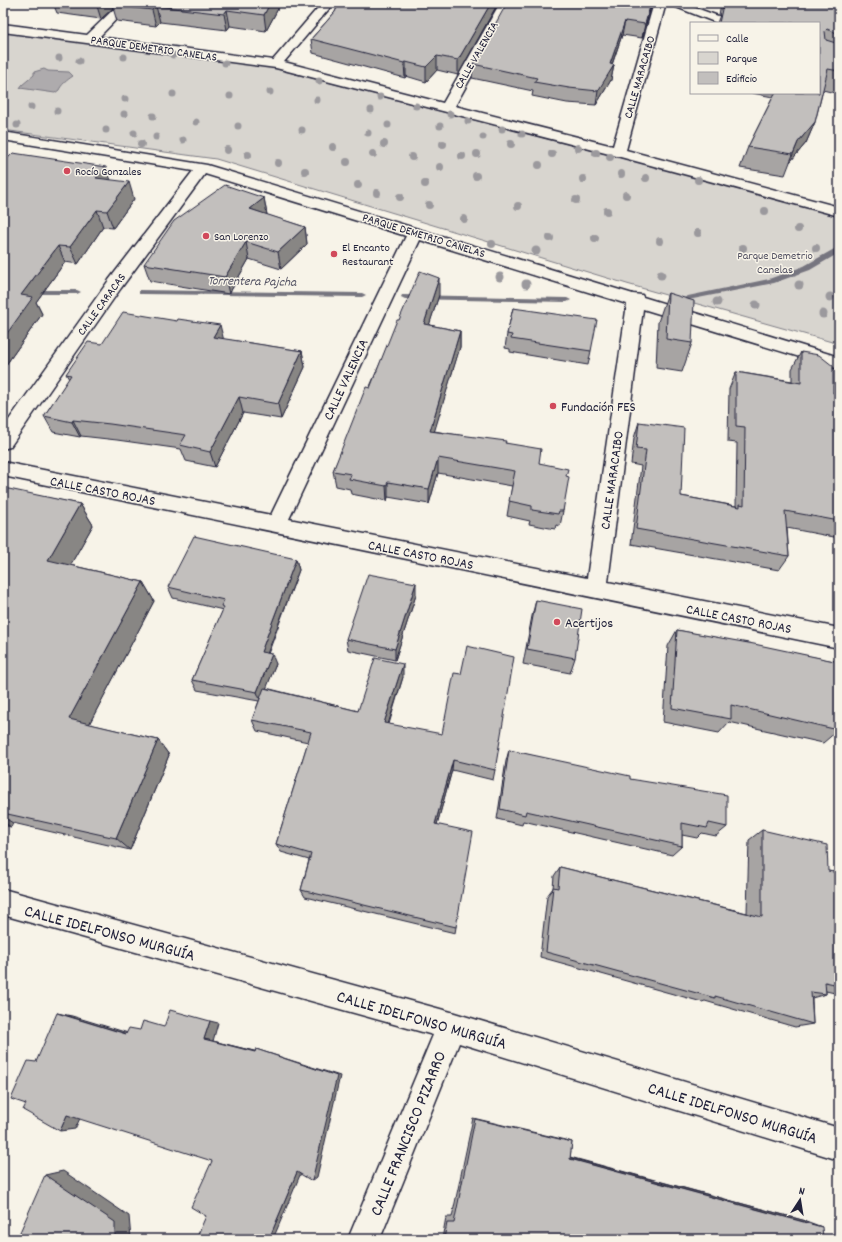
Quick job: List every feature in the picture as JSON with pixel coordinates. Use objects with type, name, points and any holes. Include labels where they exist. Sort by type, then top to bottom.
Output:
[{"type":"street","points":[[90,39],[126,3]]},
{"type":"street","points":[[276,64],[328,3]]},
{"type":"street","name":"CALLE VALENCIA","points":[[447,108],[506,3]]},
{"type":"street","name":"CALLE MARACAIBO","points":[[618,152],[660,3]]},
{"type":"street","points":[[671,3],[725,22]]},
{"type":"street","name":"PARQUE DEMETRIO CANELAS","points":[[3,28],[276,64],[618,152],[839,212]]},
{"type":"street","name":"PARQUE DEMETRIO CANELAS","points":[[3,136],[202,168],[636,299],[839,363]]},
{"type":"street","name":"CALLE CARACAS","points":[[3,442],[116,284],[202,168]]},
{"type":"street","name":"CALLE VALENCIA","points":[[276,524],[414,233]]},
{"type":"street","name":"CALLE MARACAIBO","points":[[596,589],[636,299]]},
{"type":"street","name":"CALLE CASTO ROJAS","points":[[3,469],[839,638]]},
{"type":"street","name":"CALLE IDELFONSO MURGUÍA","points":[[3,902],[451,1026],[839,1144]]},
{"type":"street","name":"CALLE FRANCISCO PIZARRO","points":[[364,1239],[451,1026]]},
{"type":"green space","name":"Parque Demetrio Canelas","points":[[3,31],[269,67],[831,212],[839,216],[839,344],[627,284],[216,159],[3,130]]},
{"type":"shaded area","points":[[44,69],[48,71],[69,72],[73,76],[55,93],[20,88],[34,75],[34,72]]},
{"type":"building","points":[[114,3],[270,3],[264,15],[227,10],[224,14],[156,6],[152,10],[112,5]]},
{"type":"building","points":[[339,3],[491,3],[458,60],[437,56],[426,67],[406,62],[404,63],[311,39],[335,12]]},
{"type":"building","points":[[507,3],[651,3],[645,24],[625,21],[610,64],[614,65],[598,91],[534,82],[537,78],[473,64]]},
{"type":"building","points":[[741,3],[839,3],[839,34],[827,29],[825,31],[826,40],[839,44],[839,71],[828,69],[815,122],[798,142],[793,154],[748,147],[774,94],[820,94],[820,22],[719,22],[723,5]]},
{"type":"building","points":[[13,153],[106,167],[96,178],[129,182],[107,211],[97,210],[70,247],[58,246],[21,295],[33,297],[3,339],[3,163]]},
{"type":"building","points":[[225,185],[264,198],[250,209],[305,227],[278,252],[246,242],[225,277],[144,264],[174,221]]},
{"type":"building","points":[[420,271],[439,278],[424,324],[460,331],[430,431],[506,441],[505,443],[541,449],[539,463],[568,469],[566,476],[569,477],[563,511],[559,511],[558,514],[532,510],[532,506],[509,501],[515,471],[438,458],[429,489],[388,482],[386,486],[349,479],[351,474],[333,471],[366,387],[370,388],[397,320],[399,320]]},
{"type":"building","points":[[668,293],[694,301],[692,343],[666,339]]},
{"type":"building","points":[[513,308],[597,320],[591,351],[511,339],[512,335],[507,334]]},
{"type":"building","points":[[123,312],[177,321],[178,319],[220,325],[213,337],[302,351],[278,404],[239,397],[210,452],[180,445],[186,435],[110,424],[73,420],[72,422],[44,416],[71,375],[66,374],[88,342],[102,344]]},
{"type":"building","points":[[801,352],[819,355],[833,366],[833,393],[839,394],[839,521],[785,511],[789,556],[636,529],[646,450],[636,449],[639,422],[684,428],[681,496],[740,507],[740,504],[744,505],[745,427],[736,426],[736,372],[801,383]]},
{"type":"building","points":[[4,488],[80,504],[48,560],[143,582],[69,719],[158,740],[116,838],[3,813]]},
{"type":"building","points":[[194,536],[296,559],[261,652],[272,654],[257,692],[192,680],[224,607],[221,606],[224,600],[168,587]]},
{"type":"building","points":[[368,574],[416,583],[395,649],[346,639]]},
{"type":"building","points":[[536,600],[582,609],[575,658],[527,649]]},
{"type":"building","points":[[677,630],[839,662],[838,730],[731,705],[731,719],[672,708]]},
{"type":"building","points":[[467,646],[514,657],[495,770],[453,760],[435,824],[473,832],[456,927],[301,890],[311,854],[276,844],[311,732],[252,720],[264,688],[358,711],[375,658],[403,664],[384,723],[442,734],[454,673],[461,674]]},
{"type":"building","points":[[509,750],[630,776],[630,779],[727,795],[727,827],[709,823],[707,828],[682,823],[682,846],[526,811],[525,815],[500,809]]},
{"type":"building","points":[[762,830],[827,845],[828,871],[839,873],[839,985],[825,982],[826,994],[811,992],[813,1024],[715,996],[715,998],[546,952],[553,887],[558,888],[560,867],[762,917]]},
{"type":"building","points":[[170,1010],[210,1021],[204,1039],[255,1052],[256,1049],[337,1076],[312,1181],[297,1172],[269,1239],[196,1239],[206,1216],[191,1207],[212,1161],[67,1115],[60,1131],[23,1110],[26,1104],[11,1099],[28,1061],[36,1062],[57,1013],[126,1034],[129,1028],[140,1030],[143,1021],[164,1027]]},
{"type":"building","points":[[475,1119],[572,1142],[570,1159],[822,1227],[823,1239],[444,1239],[447,1223],[454,1223]]},
{"type":"building","points":[[45,1175],[115,1222],[115,1239],[17,1239]]},
{"type":"waterway","name":"Torrentera Pajcha","points":[[688,298],[771,281],[807,268],[839,250]]},
{"type":"waterway","name":"Torrentera Pajcha","points":[[31,292],[77,292]]},
{"type":"waterway","name":"Torrentera Pajcha","points":[[142,292],[362,295]]},
{"type":"waterway","name":"Torrentera Pajcha","points":[[405,297],[567,300]]},
{"type":"place","name":"Rocío Gonzales","points":[[67,171]]},
{"type":"place","name":"San Lorenzo","points":[[206,236]]},
{"type":"place","name":"El Encanto Restaurant","points":[[334,254]]},
{"type":"place","name":"Fundación FES","points":[[553,406]]},
{"type":"place","name":"Acertijos","points":[[557,622]]}]
